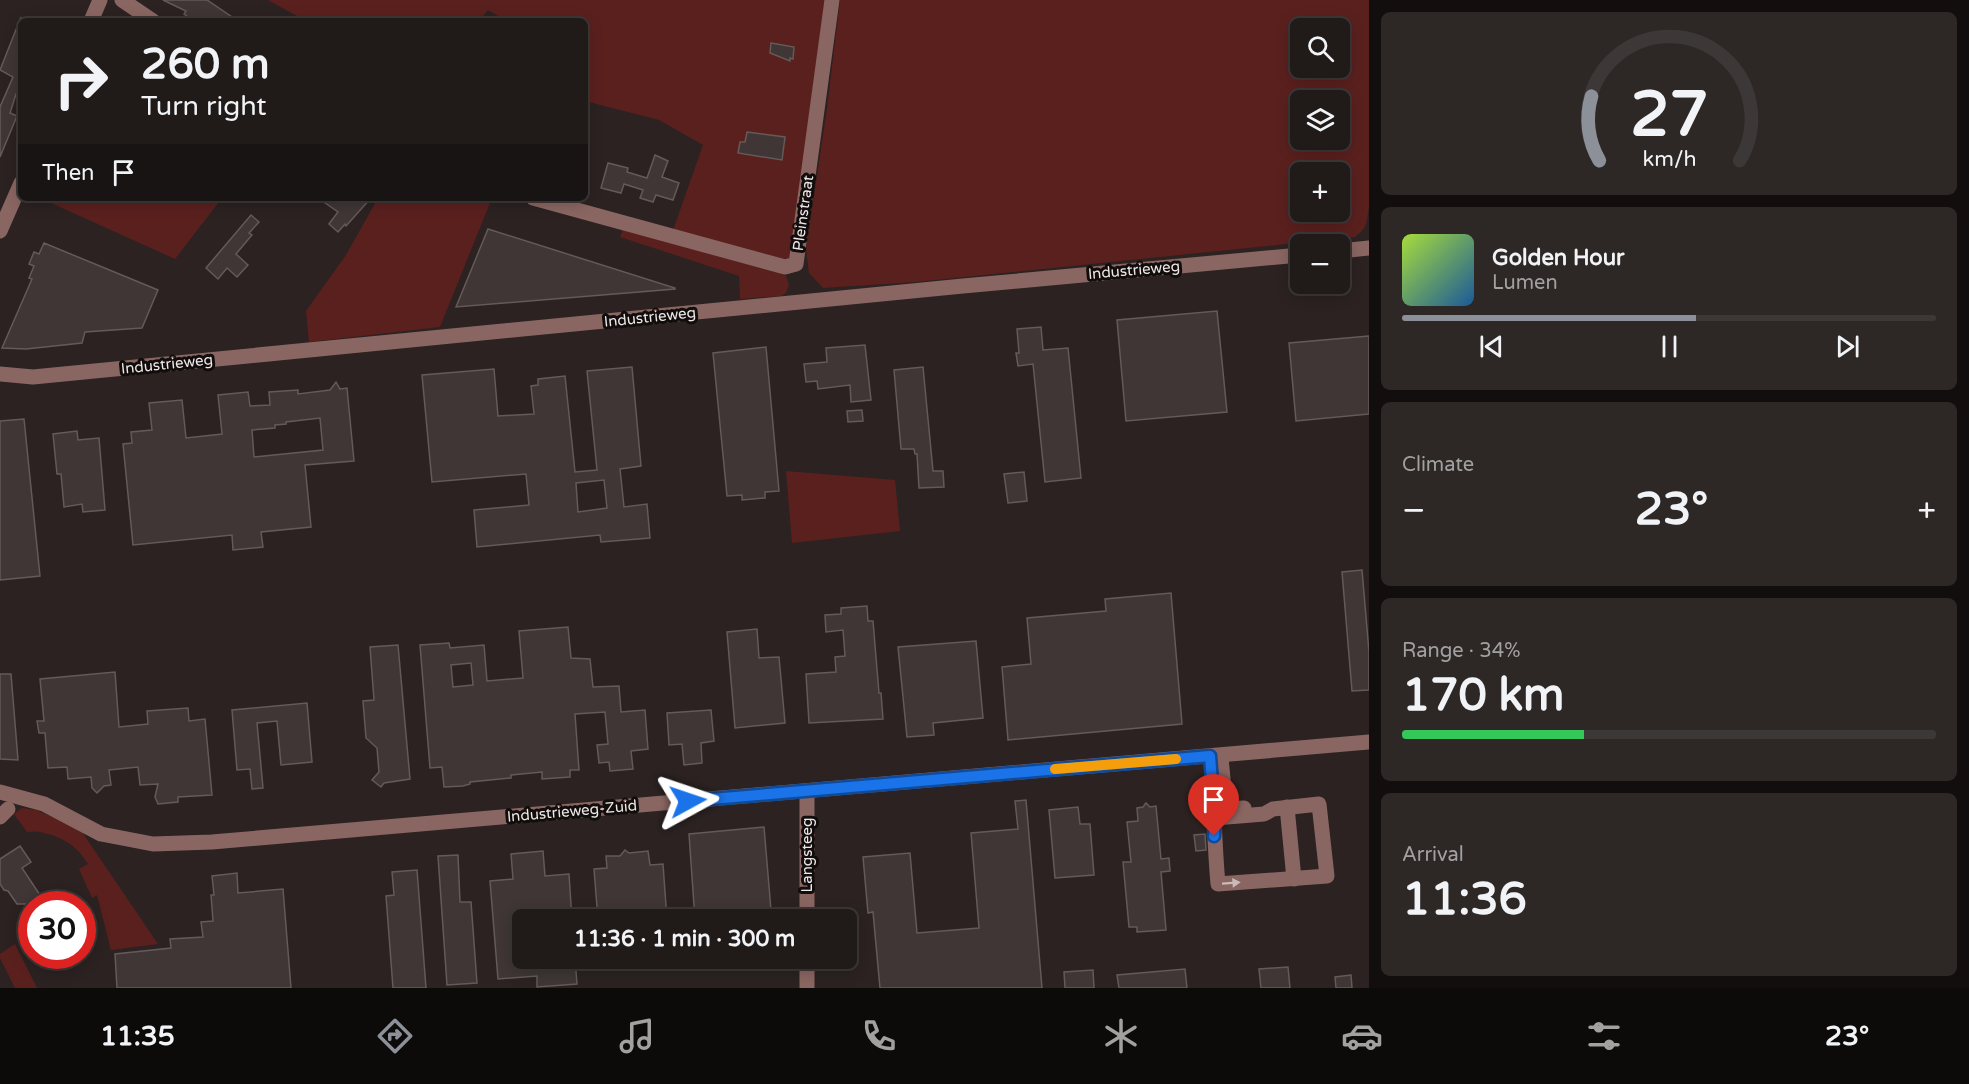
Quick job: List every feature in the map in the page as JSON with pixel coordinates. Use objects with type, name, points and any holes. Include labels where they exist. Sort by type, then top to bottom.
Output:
[{"type":"street","points":[[92,18],[100,0]]},
{"type":"street","points":[[122,0],[149,18]]},
{"type":"street","name":"Pleinstraat","points":[[544,201],[785,267],[796,264],[832,0]]},
{"type":"street","points":[[0,231],[18,190]]},
{"type":"street","points":[[1350,250],[1369,248]]},
{"type":"street","name":"Industrieweg","points":[[0,374],[45,376],[1290,256]]},
{"type":"street","name":"Industrieweg-Zuid","points":[[0,792],[44,804],[101,834],[153,844],[224,841],[1369,742]]},
{"type":"street","points":[[1215,755],[1226,809],[1264,806],[1280,808],[1319,804],[1327,876],[1218,884],[1214,836],[1215,755]]},
{"type":"street","name":"Langsteeg","points":[[807,791],[807,909]]},
{"type":"street","points":[[1215,818],[1264,814],[1280,808]]},
{"type":"street","points":[[1280,808],[1294,879]]},
{"type":"street","points":[[807,969],[807,988]]},
{"type":"shaded area","points":[[268,0],[825,0],[790,257],[785,261],[672,233],[703,145],[659,120],[588,102],[588,18],[502,18],[488,10],[481,18],[301,18]]},
{"type":"shaded area","points":[[840,0],[1369,0],[1369,207],[1365,227],[1355,237],[1350,238],[1350,234],[1290,234],[1290,244],[916,282],[823,288],[809,273],[806,249],[827,109]]},
{"type":"shaded area","points":[[47,201],[220,201],[175,259]]},
{"type":"shaded area","points":[[376,201],[491,201],[440,327],[309,342],[306,311],[346,255]]},
{"type":"shaded area","points":[[623,229],[779,273],[786,276],[789,285],[786,293],[781,296],[740,299],[739,276],[620,237]]},
{"type":"shaded area","points":[[786,471],[895,480],[900,531],[792,543]]},
{"type":"shaded area","points":[[22,808],[36,810],[80,829],[158,944],[111,950],[96,891],[89,891],[79,869],[88,864],[66,841],[46,833],[27,832],[14,814]]},
{"type":"shaded area","points":[[15,944],[18,950],[18,969],[28,969],[37,988],[15,988],[0,954]]},
{"type":"building","points":[[163,0],[207,0],[234,18],[190,18],[184,14],[186,11]]},
{"type":"building","points":[[18,25],[18,95],[16,94],[10,113],[17,116],[0,157],[0,107],[13,77],[0,70]]},
{"type":"building","points":[[771,43],[794,47],[793,59],[790,58],[790,61],[770,53]]},
{"type":"building","points":[[747,132],[785,137],[782,160],[738,153],[740,142],[745,142]]},
{"type":"building","points":[[655,155],[668,161],[662,177],[679,183],[673,200],[656,195],[653,202],[640,198],[643,190],[624,184],[621,193],[601,188],[608,163],[628,168],[627,172],[647,178]]},
{"type":"building","points":[[322,201],[368,201],[338,232],[329,224],[338,212]]},
{"type":"building","points":[[251,215],[259,222],[249,233],[252,235],[236,254],[248,265],[237,277],[227,268],[218,279],[206,268]]},
{"type":"building","points":[[488,229],[675,288],[675,289],[456,307]]},
{"type":"building","points":[[44,243],[158,290],[142,328],[85,332],[82,343],[26,349],[2,348],[32,279],[29,278],[34,266],[29,264],[34,252],[39,254]]},
{"type":"building","points":[[1217,311],[1227,412],[1126,421],[1117,320]]},
{"type":"building","points":[[1041,327],[1043,350],[1068,348],[1081,478],[1045,482],[1033,364],[1018,366],[1016,353],[1019,353],[1017,329]]},
{"type":"building","points":[[1369,336],[1369,414],[1296,421],[1289,343]]},
{"type":"building","points":[[865,345],[871,400],[851,402],[850,385],[818,389],[817,381],[806,382],[804,364],[827,362],[826,348]]},
{"type":"building","points":[[766,347],[779,491],[765,492],[765,498],[742,500],[742,495],[727,496],[713,353]]},
{"type":"building","points":[[632,367],[641,466],[620,469],[624,507],[647,504],[650,538],[601,542],[600,535],[477,547],[474,510],[529,505],[526,474],[432,482],[422,375],[494,369],[498,416],[534,414],[531,386],[538,385],[538,379],[565,376],[575,472],[597,470],[587,371]],"holes":[[[604,480],[607,508],[578,512],[576,483]]]},
{"type":"building","points":[[923,367],[933,471],[943,471],[944,487],[919,488],[917,454],[914,449],[901,449],[894,370]]},
{"type":"building","points":[[336,382],[340,389],[347,388],[354,461],[305,465],[311,527],[261,532],[263,547],[233,550],[232,535],[133,545],[123,444],[132,443],[131,432],[152,430],[149,403],[182,400],[186,438],[222,434],[218,395],[248,392],[250,406],[270,405],[269,392],[298,390],[298,394],[330,390]],"holes":[[[320,418],[323,450],[254,457],[252,430],[275,428],[275,425],[286,424],[286,422]]]},
{"type":"building","points":[[862,410],[863,421],[848,422],[847,411]]},
{"type":"building","points":[[24,419],[40,576],[0,580],[0,421]]},
{"type":"building","points":[[77,431],[78,440],[99,438],[105,510],[83,512],[82,504],[64,507],[61,474],[57,474],[53,434]]},
{"type":"building","points":[[1024,472],[1027,501],[1008,503],[1004,474]]},
{"type":"building","points":[[1362,570],[1369,652],[1369,690],[1352,691],[1342,572]]},
{"type":"building","points":[[1171,593],[1182,724],[1008,740],[1002,667],[1031,664],[1027,618],[1106,611],[1105,599]]},
{"type":"building","points":[[867,606],[868,621],[873,621],[883,719],[809,723],[806,674],[836,672],[835,657],[845,656],[843,630],[826,632],[825,615],[841,614],[841,608]]},
{"type":"building","points":[[568,627],[571,658],[590,659],[593,687],[619,686],[621,712],[645,710],[648,749],[631,751],[633,769],[610,771],[609,762],[599,763],[597,745],[608,744],[605,712],[575,714],[579,770],[570,770],[570,777],[542,779],[542,772],[470,782],[463,786],[444,787],[442,767],[430,768],[420,645],[449,643],[450,648],[484,645],[487,681],[523,678],[519,631]],"holes":[[[471,663],[473,685],[453,687],[451,665]]]},
{"type":"building","points":[[757,629],[759,658],[779,657],[785,723],[735,728],[727,632]]},
{"type":"building","points":[[976,641],[983,718],[933,723],[934,735],[907,737],[898,647]]},
{"type":"building","points":[[398,645],[410,779],[384,783],[381,787],[372,780],[379,772],[377,748],[366,738],[363,701],[374,700],[370,647]]},
{"type":"building","points":[[115,672],[119,727],[148,724],[147,711],[188,708],[189,721],[205,719],[212,795],[178,797],[178,802],[158,804],[155,797],[158,784],[140,785],[138,767],[109,770],[111,785],[104,786],[97,793],[92,788],[91,777],[68,779],[67,767],[48,768],[45,733],[39,733],[37,721],[44,721],[40,679]]},
{"type":"building","points":[[0,674],[11,674],[18,760],[0,759]]},
{"type":"building","points":[[307,703],[312,762],[281,765],[277,721],[257,723],[263,788],[252,789],[250,769],[237,770],[232,710]]},
{"type":"building","points":[[711,710],[714,741],[701,743],[702,763],[684,765],[682,744],[669,745],[667,713]]},
{"type":"building","points":[[1026,800],[1042,988],[880,988],[873,912],[868,913],[863,857],[910,853],[917,933],[979,928],[971,833],[1018,829],[1015,801]]},
{"type":"building","points":[[1146,803],[1150,807],[1156,806],[1161,859],[1169,858],[1170,871],[1161,872],[1166,930],[1137,932],[1137,927],[1129,927],[1123,862],[1131,862],[1127,822],[1138,821],[1137,808],[1143,807]]},
{"type":"building","points":[[1078,807],[1080,824],[1090,824],[1094,875],[1055,878],[1049,810]]},
{"type":"building","points":[[764,827],[771,909],[694,909],[689,834]]},
{"type":"building","points":[[1205,834],[1206,850],[1196,851],[1194,835]]},
{"type":"building","points":[[20,846],[31,862],[22,868],[37,891],[18,891],[17,904],[0,884],[0,859]]},
{"type":"building","points":[[625,850],[629,853],[648,851],[650,865],[663,864],[666,909],[597,909],[594,869],[607,868],[606,856],[620,856]]},
{"type":"building","points":[[543,851],[545,876],[569,874],[571,909],[512,909],[512,969],[576,969],[577,984],[537,987],[537,976],[498,979],[490,881],[513,879],[511,854]]},
{"type":"building","points":[[458,855],[460,902],[471,902],[477,983],[447,985],[438,856]]},
{"type":"building","points":[[417,870],[426,988],[393,988],[386,896],[394,895],[392,872]]},
{"type":"building","points":[[237,873],[238,893],[283,889],[291,988],[117,988],[115,954],[171,948],[170,939],[203,937],[201,922],[213,921],[212,876]]},
{"type":"building","points":[[1288,967],[1290,988],[1261,988],[1259,969]]},
{"type":"building","points":[[1185,969],[1187,988],[1119,988],[1117,975]]},
{"type":"building","points":[[1093,970],[1094,988],[1065,988],[1064,972]]},
{"type":"building","points":[[1351,975],[1352,988],[1336,988],[1335,977]]},
{"type":"slow traffic","points":[[1055,769],[1176,759]]},
{"type":"route","points":[[688,801],[1210,756],[1215,818],[1214,836]]}]
